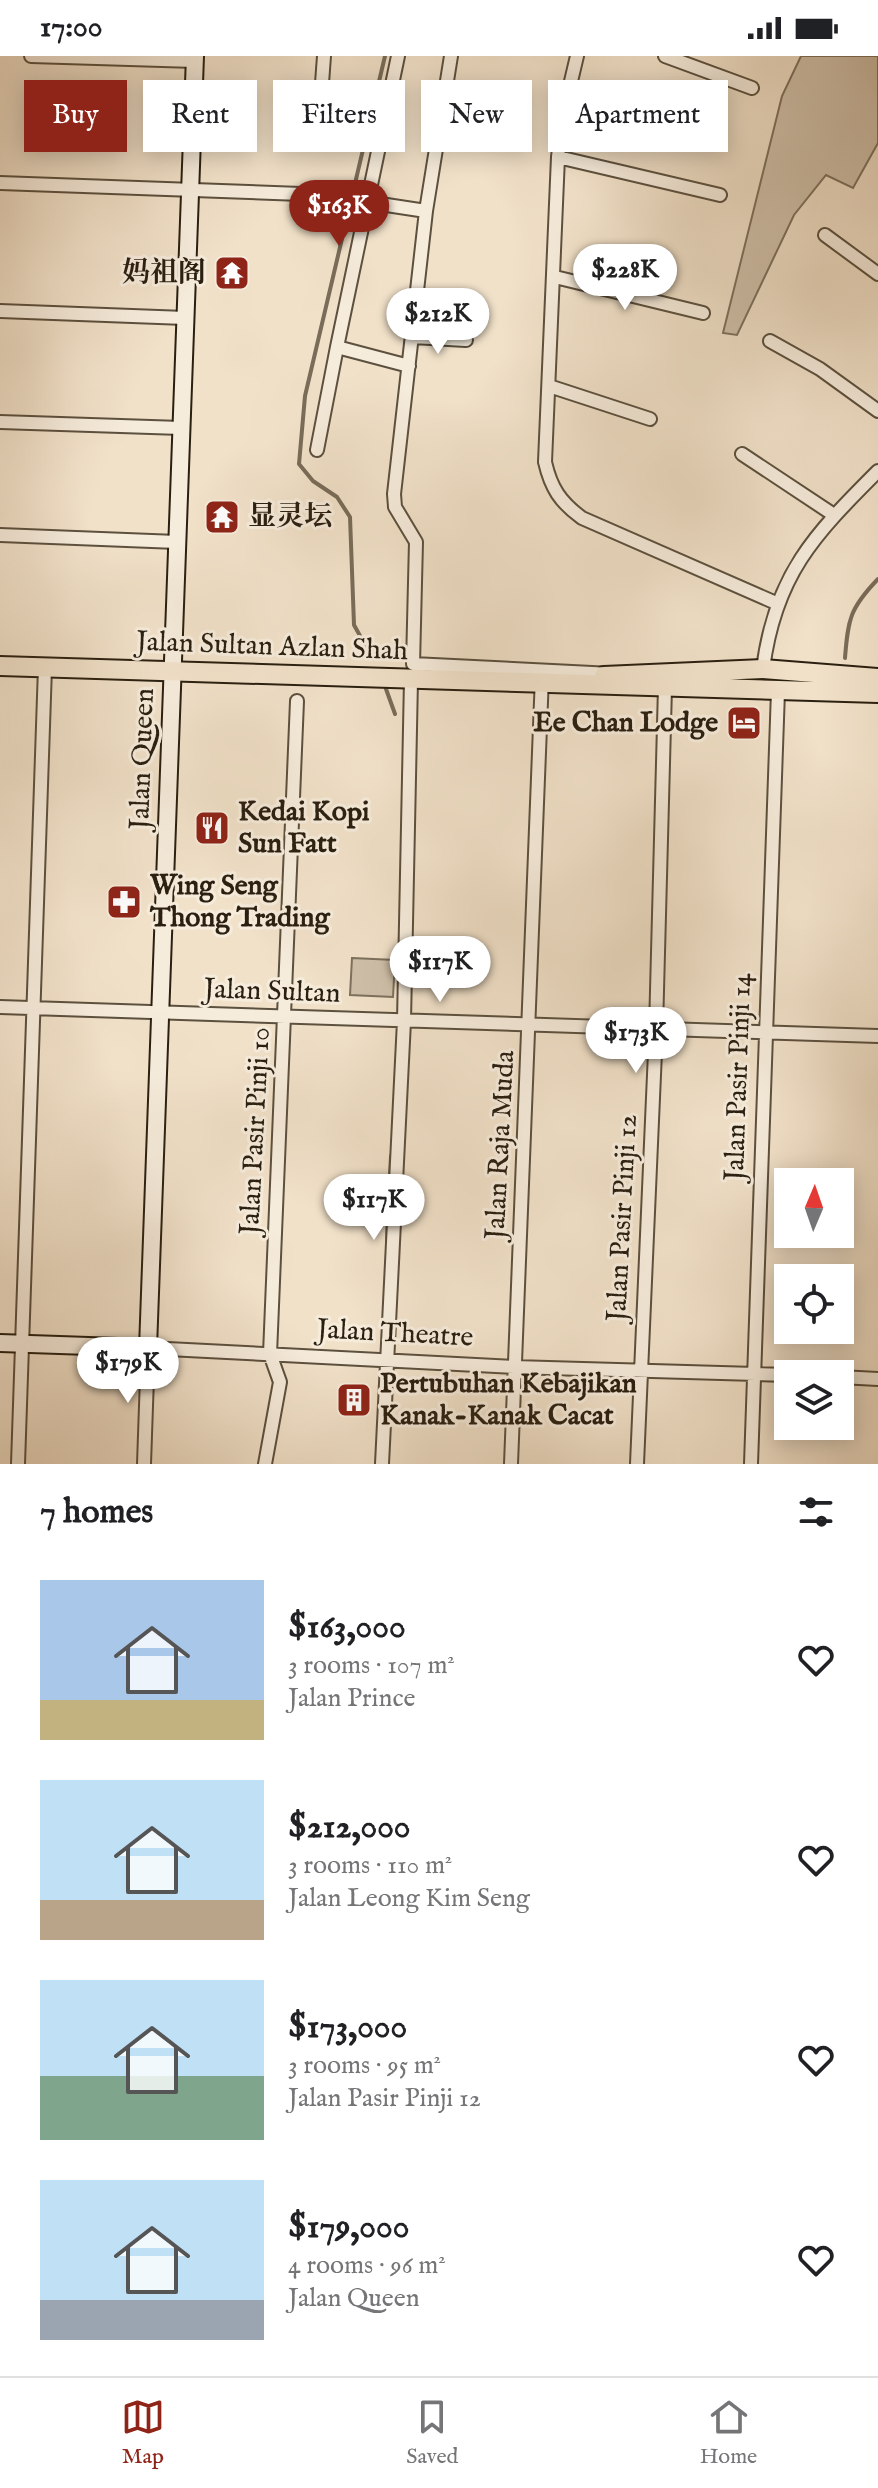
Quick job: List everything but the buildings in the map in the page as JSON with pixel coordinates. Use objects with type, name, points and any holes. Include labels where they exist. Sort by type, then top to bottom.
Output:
[{"type":"main road","name":"Jalan Queen","points":[[148,1348],[195,59]]},
{"type":"main road","name":"Jalan Sultan Azlan Shah","points":[[0,666],[411,680],[763,669],[878,678]]},
{"type":"main road","points":[[665,687],[689,681],[747,678],[757,676],[763,669],[767,676],[842,685],[878,693]]},
{"type":"main road","name":"Jalan Sultan Azlan Shah","points":[[542,677],[665,687],[878,693]]},
{"type":"main road","name":"Jalan Theatre","points":[[0,1343],[148,1348]]},
{"type":"street","points":[[31,56],[195,59]]},
{"type":"street","points":[[322,80],[324,56]]},
{"type":"street","points":[[317,450],[398,56]]},
{"type":"street","points":[[451,56],[426,211],[394,494],[395,507],[411,528],[418,559],[413,664],[542,677]]},
{"type":"street","points":[[577,56],[563,115],[558,157],[545,462],[550,485],[564,505],[582,518],[776,603]]},
{"type":"street","points":[[665,56],[752,88]]},
{"type":"street","points":[[558,157],[720,195]]},
{"type":"street","points":[[0,183],[301,194]]},
{"type":"street","points":[[367,202],[426,211]]},
{"type":"street","points":[[825,235],[878,274]]},
{"type":"street","points":[[555,277],[703,313]]},
{"type":"street","points":[[0,311],[185,318]]},
{"type":"street","points":[[413,337],[466,340]]},
{"type":"street","points":[[770,341],[820,369],[878,411]]},
{"type":"street","points":[[337,347],[409,366]]},
{"type":"street","points":[[549,386],[650,419]]},
{"type":"street","points":[[0,422],[181,428]]},
{"type":"street","points":[[742,454],[834,515]]},
{"type":"street","points":[[763,669],[776,603],[807,548],[834,515],[878,471]]},
{"type":"street","points":[[0,535],[177,542]]},
{"type":"street","points":[[18,1464],[45,667]]},
{"type":"street","name":"Jalan Raja Muda","points":[[511,1464],[531,1025],[542,677]]},
{"type":"street","points":[[382,1464],[404,1021],[411,680]]},
{"type":"street","name":"Jalan Pasir Pinji 12","points":[[637,1464],[656,1029],[665,687]]},
{"type":"street","name":"Jalan Pasir Pinji 14","points":[[751,1464],[763,1033],[778,691]]},
{"type":"street","name":"Jalan Pasir Pinji 10","points":[[265,1464],[280,1382],[270,1354],[297,701]]},
{"type":"street","name":"Jalan Sultan","points":[[0,1007],[878,1036]]},
{"type":"street","name":"Jalan Theatre","points":[[148,1348],[514,1367],[641,1368],[774,1374]]},
{"type":"street","name":"Jalan Queen","points":[[144,1464],[148,1348]]},
{"type":"street","points":[[854,1378],[878,1379]]},
{"type":"shaded area","points":[[801,56],[878,56],[878,143],[853,188],[826,175],[794,215],[737,335],[723,333],[782,96]]},
{"type":"shaded area","points":[[352,958],[395,960],[393,997],[350,995]]},
{"type":"waterway","points":[[373,659],[354,625],[350,517],[337,497],[313,481],[299,464],[305,396],[385,56]]},
{"type":"waterway","points":[[845,658],[852,615],[861,598],[878,579]]},
{"type":"waterway","points":[[386,689],[395,714]]},
{"type":"waterway","points":[[387,1242],[391,1156]]},
{"type":"place","name":"妈祖阁","points":[[232,273]]},
{"type":"place","name":"显灵坛","points":[[222,517]]},
{"type":"place","name":"Ee Chan Lodge","points":[[744,723]]},
{"type":"place","name":"Kedai Kopi Sun Fatt","points":[[212,828]]},
{"type":"place","name":"Wing Seng Thong Trading","points":[[124,902]]},
{"type":"place","name":"Pertubuhan Kebajikan Kanak-Kanak Cacat","points":[[354,1400]]}]
